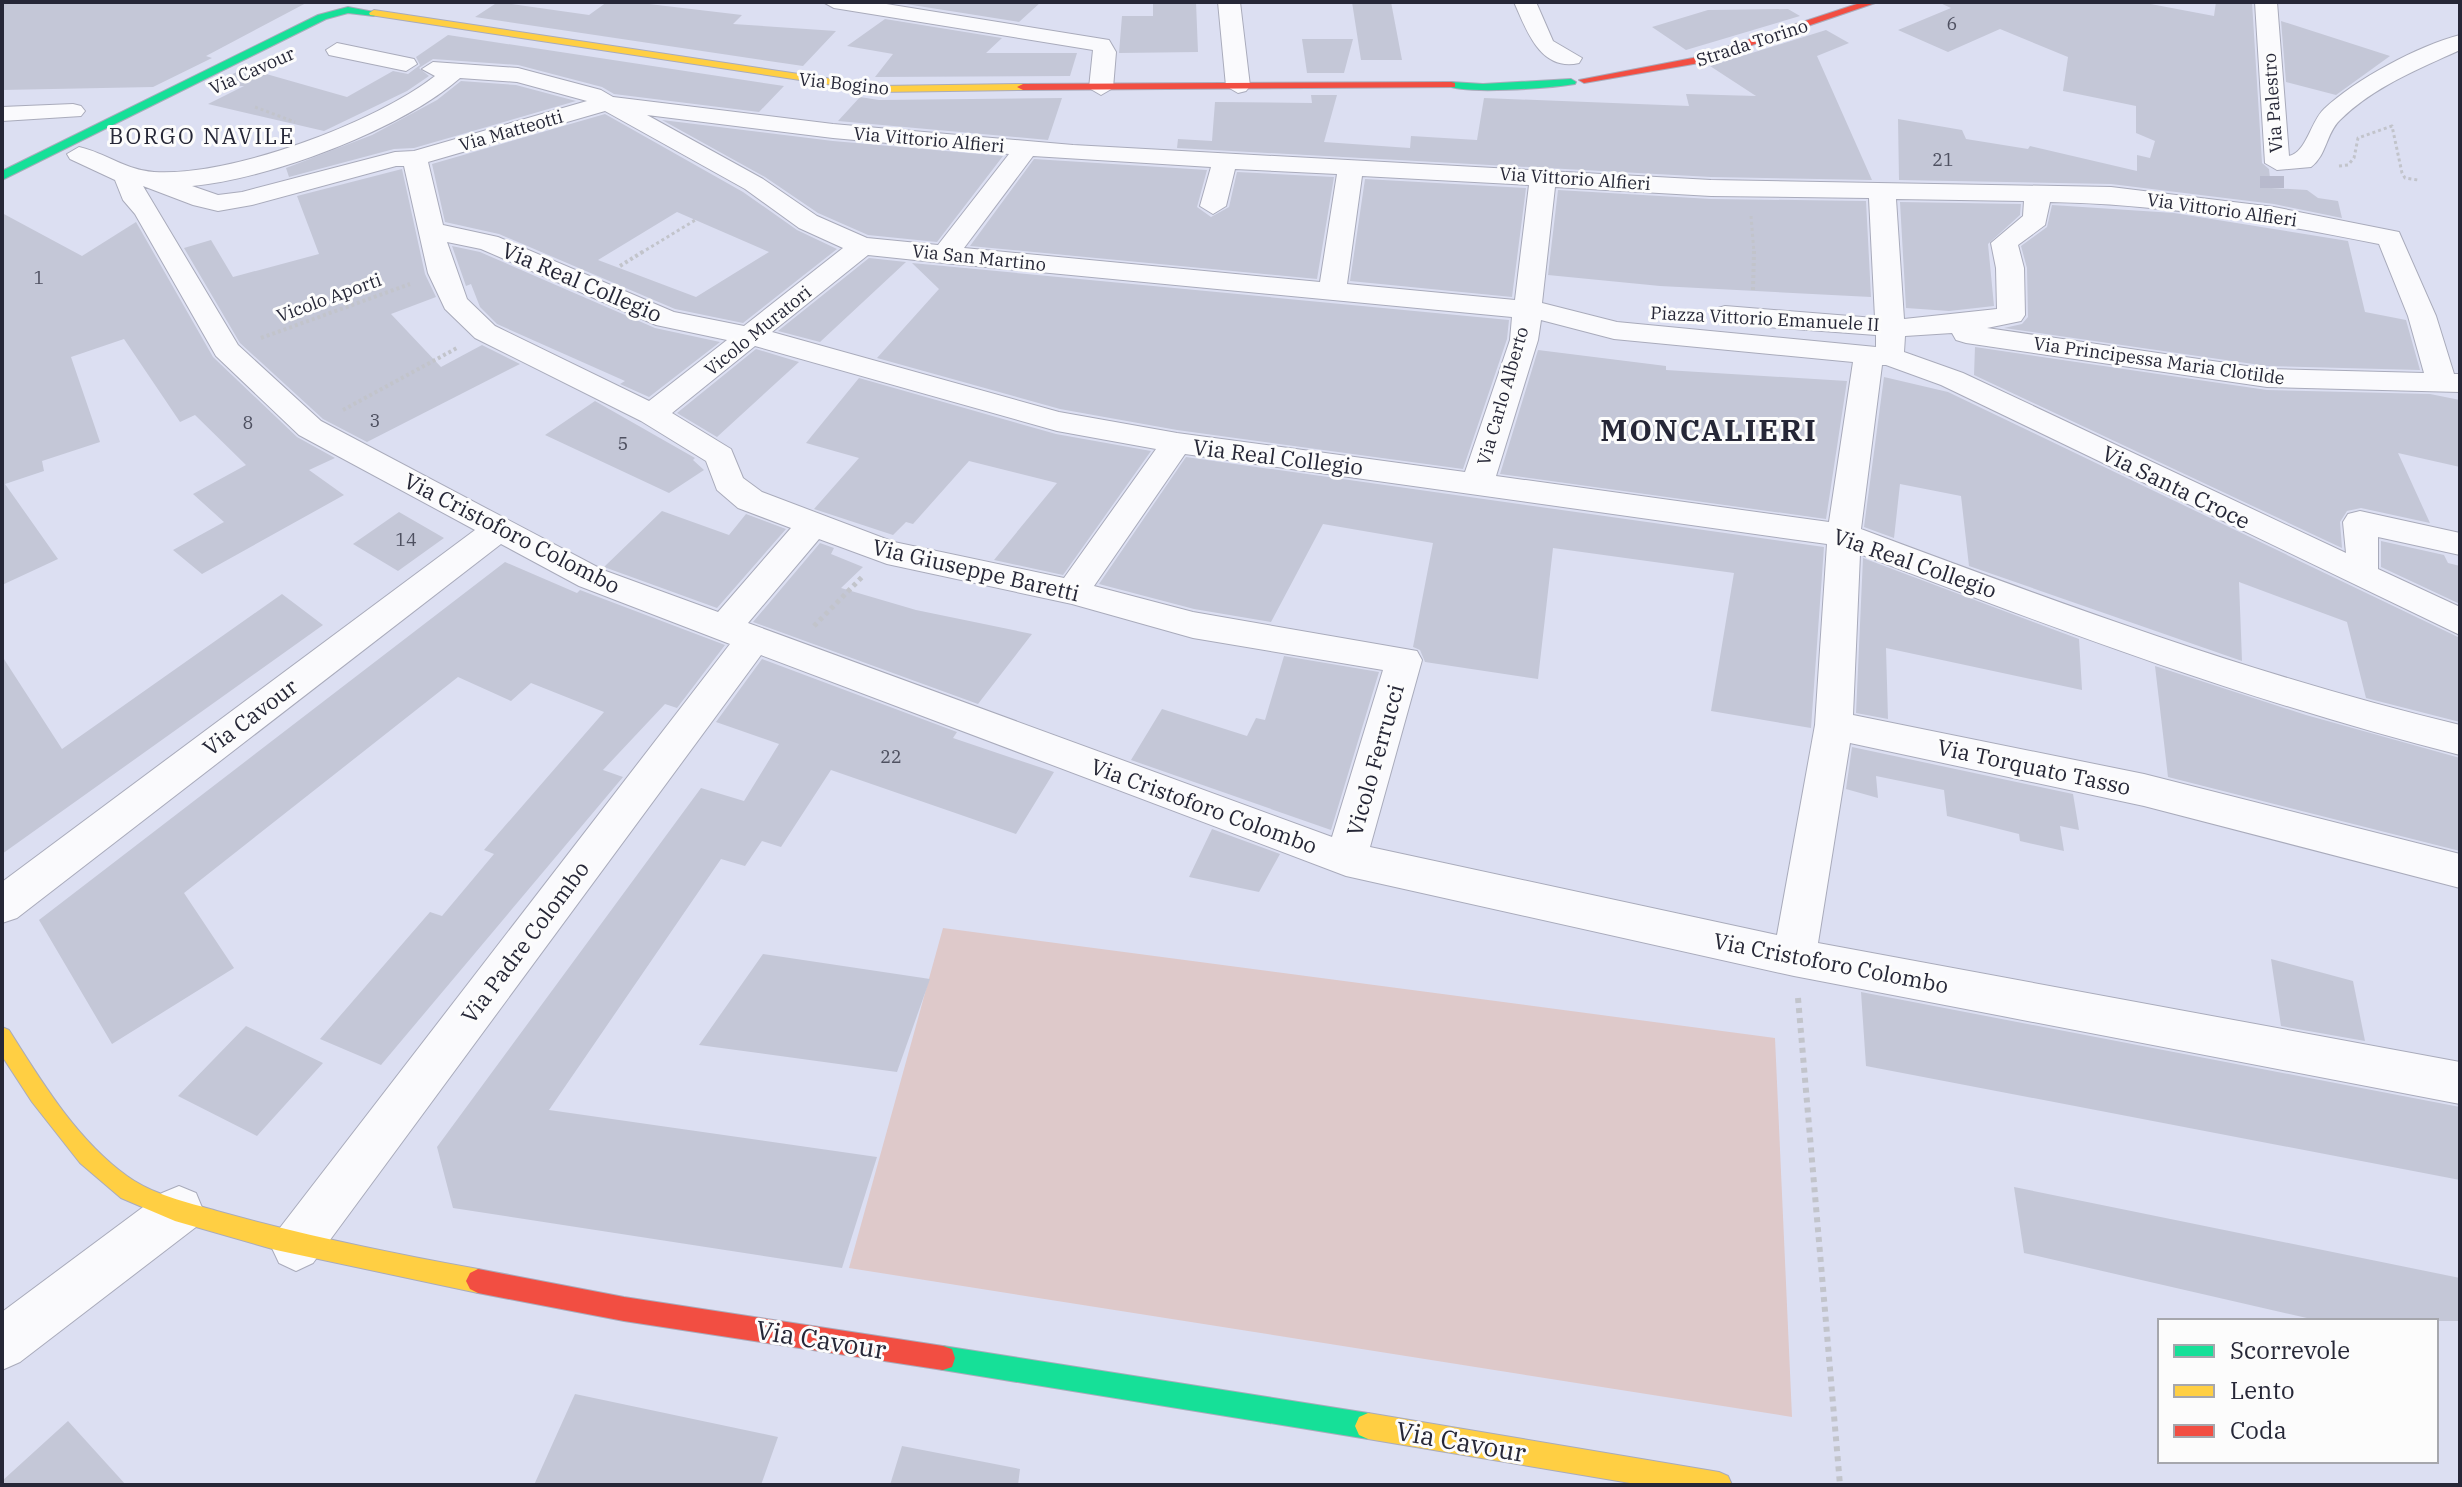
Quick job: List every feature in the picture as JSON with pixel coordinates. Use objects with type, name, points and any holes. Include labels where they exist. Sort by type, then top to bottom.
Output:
[{"type":"main road","name":"Strada Torino","points":[[1238,86],[1429,83],[1483,87],[1642,75],[1873,2]]},
{"type":"main road","name":"Via Bogino","points":[[342,7],[377,15],[420,18],[453,27],[864,88],[1238,86]]},
{"type":"main road","name":"Via Cavour","points":[[2,176],[308,27],[342,7]]},
{"type":"main road","points":[[308,27],[314,37],[329,44],[370,29],[379,21],[377,15]]},
{"type":"main road","name":"Via Cavour","points":[[2,192],[149,117],[293,52]]},
{"type":"main road","name":"Strada Torino","points":[[1429,83],[1539,63],[1582,60],[1626,67],[1675,66]]},
{"type":"main road","points":[[1577,81],[1601,70],[1582,60]]},
{"type":"main road","name":"Strada Torino","points":[[1539,63],[1535,74],[1539,77],[1577,81]]},
{"type":"main road","name":"Via Cavour","points":[[2,1037],[19,1066],[82,1146],[120,1185],[179,1210],[296,1246],[624,1309],[1205,1399],[1719,1485]]},
{"type":"street","points":[[834,2],[1101,45],[1105,52],[1101,88]]},
{"type":"street","points":[[1229,2],[1238,86]]},
{"type":"street","points":[[1525,2],[1547,49],[1582,60]]},
{"type":"street","name":"Via Palestro","points":[[2266,2],[2274,186]]},
{"type":"street","points":[[1539,37],[1535,47],[1539,63]]},
{"type":"street","name":"Via Palestro","points":[[2274,186],[2308,159],[2328,117],[2399,69],[2460,42]]},
{"type":"street","points":[[329,44],[406,64]]},
{"type":"street","name":"Via San Martino","points":[[266,163],[364,129],[432,92],[445,69],[518,75],[593,95],[754,184],[808,222],[862,246],[1566,315]]},
{"type":"street","name":"Via Vittorio Alfieri","points":[[607,103],[833,131],[1026,149],[1351,165],[1711,188],[2111,195],[2274,186],[2390,238],[2451,382]]},
{"type":"street","name":"Via Matteotti","points":[[415,158],[607,103]]},
{"type":"street","points":[[2,114],[73,111]]},
{"type":"street","points":[[944,255],[1026,149]]},
{"type":"street","points":[[79,154],[202,200],[218,203],[243,200],[395,159],[415,158],[431,230]]},
{"type":"street","points":[[1213,206],[1225,160]]},
{"type":"street","points":[[142,178],[196,180],[266,163]]},
{"type":"street","points":[[243,200],[234,192],[245,178],[266,163]]},
{"type":"street","points":[[1332,291],[1351,165]]},
{"type":"street","name":"Via Carlo Alberto","points":[[1478,482],[1524,340],[1543,176]]},
{"type":"street","name":"Via Cristoforo Colombo","points":[[142,178],[136,200],[146,210],[226,350],[310,428],[591,578],[1346,859],[1794,957],[2460,1083]]},
{"type":"street","points":[[1794,957],[1834,725],[1844,535],[1884,346],[1884,200],[1877,191]]},
{"type":"street","points":[[1884,346],[1924,326],[1970,324],[2011,315],[2010,268],[2004,243],[2036,219],[2038,193]]},
{"type":"street","name":"Via Giuseppe Baretti","points":[[431,230],[442,273],[455,303],[485,332],[652,414],[720,456],[728,483],[750,500],[887,552],[1072,592],[1193,625],[1404,660]]},
{"type":"street","name":"Via Real Collegio","points":[[431,230],[489,243],[666,319],[753,336],[1057,421],[1177,443],[1478,482],[1844,535],[2124,641],[2346,712],[2460,740]]},
{"type":"street","name":"Vicolo Muratori","points":[[652,414],[862,246]]},
{"type":"street","name":"Piazza Vittorio Emanuele II","points":[[1566,315],[1614,330],[1884,346]]},
{"type":"street","name":"Via Principessa Maria Clotilde","points":[[1924,326],[2267,378],[2451,382]]},
{"type":"street","name":"Via Santa Croce","points":[[1884,346],[2460,622]]},
{"type":"street","points":[[1072,592],[1177,443]]},
{"type":"street","points":[[2356,573],[2364,564],[2360,522],[2460,544]]},
{"type":"street","name":"Via Padre Colombo","points":[[296,1246],[755,640],[812,525]]},
{"type":"street","name":"Via Cavour","points":[[2,905],[498,530]]},
{"type":"street","name":"Vicolo Ferrucci","points":[[1346,859],[1404,660]]},
{"type":"street","name":"Via Torquato Tasso","points":[[1834,725],[2144,790],[2460,871]]},
{"type":"street","points":[[2,1344],[179,1210]]},
{"type":"path","points":[[255,107],[295,122]]},
{"type":"path","points":[[2308,159],[2325,168],[2348,165],[2354,158],[2358,138],[2392,126],[2402,173],[2405,178],[2418,180]]},
{"type":"path","points":[[1749,211],[1755,233],[1753,293]]},
{"type":"path","points":[[588,285],[697,219]]},
{"type":"path","name":"Vicolo Aporti","points":[[226,350],[442,273]]},
{"type":"path","points":[[310,428],[485,332]]},
{"type":"path","points":[[755,640],[887,552]]},
{"type":"path","points":[[1794,957],[1840,1485]]},
{"type":"shaded area","points":[[943,928],[1775,1038],[1792,1417],[849,1268]]},
{"type":"building","points":[[2,2],[308,2],[206,56],[212,58],[153,87],[2,90]]},
{"type":"building","points":[[498,2],[589,15],[607,2],[632,2],[742,15],[733,24],[836,31],[803,66],[475,17]]},
{"type":"building","points":[[1041,2],[1019,22],[906,4]]},
{"type":"building","points":[[1153,2],[1196,2],[1198,52],[1119,53],[1122,16],[1153,16]]},
{"type":"building","points":[[1352,2],[1391,2],[1402,60],[1361,60]]},
{"type":"building","points":[[1938,2],[2140,2],[2214,16],[2216,2],[2252,2],[2262,163],[2269,169],[2271,188],[2307,190],[2318,198],[2338,201],[2342,218],[2274,204],[2111,184],[1899,180],[1898,119],[1962,130],[1966,139],[2028,149],[2030,146],[2137,171],[2137,155],[2150,158],[2155,141],[2136,133],[2136,106],[2063,91],[2068,57],[2000,29],[1948,52],[1898,30],[1951,8]]},
{"type":"building","points":[[1788,9],[1800,16],[1686,50],[1652,27],[1708,10]]},
{"type":"building","points":[[885,19],[1002,38],[986,53],[1077,53],[1070,76],[875,77],[893,54],[847,46]]},
{"type":"building","points":[[2281,21],[2390,56],[2336,95],[2286,82]]},
{"type":"building","points":[[1826,30],[1849,43],[1817,56],[1872,180],[1711,177],[1177,148],[1178,139],[1212,141],[1215,102],[1312,103],[1311,95],[1337,95],[1324,142],[1410,148],[1411,136],[1477,140],[1484,98],[1689,106],[1686,94],[1756,96],[1710,66]]},
{"type":"building","points":[[448,35],[784,86],[759,112],[614,94],[602,87],[518,65],[433,59],[419,68],[429,76],[407,91],[324,131],[208,104],[244,86],[208,86],[245,68],[347,97],[393,71],[408,74],[420,65],[416,57]]},
{"type":"building","points":[[1302,39],[1353,39],[1344,73],[1307,73]]},
{"type":"building","points":[[461,81],[516,85],[576,101],[414,148],[394,149],[289,177],[286,168],[372,135],[437,100]]},
{"type":"building","points":[[860,97],[879,100],[1062,98],[1048,140],[838,121]]},
{"type":"building","points":[[605,114],[743,192],[797,230],[837,249],[743,323],[675,309],[499,234],[445,222],[432,164]],"holes":[[[677,212],[769,252],[696,297],[598,260]]]},
{"type":"building","points":[[662,120],[833,141],[1003,156],[937,242],[868,235],[818,213],[765,177]]},
{"type":"building","points":[[1034,159],[1207,170],[1197,207],[1211,217],[1229,207],[1237,172],[1334,177],[1317,279],[970,246]]},
{"type":"building","points":[[402,169],[425,274],[436,297],[391,314],[441,367],[482,345],[520,364],[367,442],[323,419],[240,343],[184,248],[211,240],[233,277],[319,254],[297,196]]},
{"type":"building","points":[[1365,179],[1526,188],[1512,297],[1350,281]]},
{"type":"building","points":[[1558,190],[1711,199],[1866,201],[1871,297],[1660,286],[1548,275]]},
{"type":"building","points":[[1900,202],[2021,204],[2020,215],[1988,244],[1994,306],[1949,311],[1906,308]]},
{"type":"building","points":[[2052,205],[2174,213],[2348,241],[2365,312],[2406,320],[2420,370],[2267,366],[2004,328],[2022,324],[2028,317],[2027,268],[2021,246],[2047,227]]},
{"type":"building","points":[[2,213],[82,256],[136,222],[213,357],[297,437],[335,458],[309,470],[344,495],[202,574],[173,550],[224,522],[193,494],[246,465],[195,415],[180,422],[124,339],[71,357],[100,442],[42,461],[44,471],[5,484],[58,559],[2,585]]},
{"type":"building","points":[[452,246],[480,252],[655,328],[720,342],[649,397],[620,384],[625,381],[497,324],[480,307],[471,284],[466,286]]},
{"type":"building","points":[[869,258],[906,262],[820,342],[778,331]]},
{"type":"building","points":[[912,263],[1509,320],[1507,339],[1463,469],[1177,430],[1060,409],[877,358],[939,289]]},
{"type":"building","points":[[1975,347],[2267,390],[2430,394],[2460,400],[2460,467],[2398,453],[2430,523],[2361,508],[2347,511],[2340,522],[2342,548],[1974,375]]},
{"type":"building","points":[[756,349],[799,362],[717,437],[677,413]]},
{"type":"building","points":[[1538,350],[1666,366],[1666,370],[1847,381],[1826,519],[1500,474]]},
{"type":"building","points":[[1884,377],[1948,392],[2460,638],[2460,722],[2366,698],[2347,622],[2239,582],[2242,661],[1969,566],[1961,496],[1900,484],[1894,538],[1864,527]]},
{"type":"building","points":[[859,378],[1056,434],[1151,451],[1063,575],[994,560],[1057,483],[969,461],[913,524],[906,522],[893,535],[814,509],[859,458],[806,443]]},
{"type":"building","points":[[595,401],[695,458],[693,460],[704,470],[669,493],[545,435]]},
{"type":"building","points":[[1186,457],[1824,547],[1811,728],[1711,711],[1734,573],[1553,548],[1538,679],[1425,662],[1420,650],[1413,647],[1433,543],[1323,524],[1271,622],[1194,609],[1099,584]]},
{"type":"building","points":[[662,511],[729,535],[746,514],[786,529],[717,608],[604,567]]},
{"type":"building","points":[[399,512],[444,538],[398,571],[353,544]]},
{"type":"building","points":[[2381,541],[2444,555],[2448,563],[2460,566],[2460,604],[2381,567]]},
{"type":"building","points":[[820,543],[834,548],[831,554],[863,567],[841,588],[916,610],[1032,634],[978,704],[753,622]]},
{"type":"building","points":[[1863,558],[2079,639],[2082,690],[1886,648],[1888,719],[1856,713]]},
{"type":"building","points":[[505,562],[577,593],[580,590],[725,645],[677,708],[665,704],[603,770],[623,777],[381,1065],[320,1039],[430,912],[442,916],[494,854],[484,850],[604,712],[531,683],[511,701],[458,677],[184,893],[234,968],[112,1044],[39,920]]},
{"type":"building","points":[[282,594],[323,625],[2,854],[2,656],[62,749]]},
{"type":"building","points":[[1284,656],[1379,672],[1331,830],[1131,760],[1162,709],[1247,736],[1256,718],[1265,720]]},
{"type":"building","points":[[762,659],[957,732],[953,738],[1054,772],[1016,834],[831,770],[781,847],[762,841],[745,866],[721,859],[549,1110],[877,1157],[842,1268],[453,1208],[437,1147],[701,788],[744,801],[779,744],[716,722]]},
{"type":"building","points":[[2155,666],[2306,715],[2460,758],[2460,851],[2168,777]]},
{"type":"building","points":[[1852,747],[2073,794],[2079,830],[2060,826],[2064,851],[2020,841],[2019,834],[1947,816],[1944,790],[1876,776],[1878,798],[1846,789]]},
{"type":"building","points":[[1212,829],[1280,854],[1259,892],[1189,877]]},
{"type":"building","points":[[763,954],[930,979],[897,1072],[699,1045]]},
{"type":"building","points":[[2271,959],[2353,981],[2365,1041],[2281,1026]]},
{"type":"building","points":[[1861,992],[2460,1107],[2460,1180],[1866,1066]]},
{"type":"building","points":[[246,1026],[323,1063],[257,1136],[178,1096]]},
{"type":"building","points":[[2014,1187],[2460,1278],[2460,1321],[2311,1319],[2024,1253]]},
{"type":"building","points":[[575,1394],[778,1437],[761,1485],[534,1485]]},
{"type":"building","points":[[68,1421],[126,1485],[2,1485],[2,1481]]},
{"type":"building","points":[[902,1446],[1020,1469],[1018,1485],[890,1485]]},
{"type":"tunnel","points":[[2272,176],[2272,188]]},
{"type":"traffic: fast","points":[[2,176],[322,17],[348,10],[374,13]]},
{"type":"traffic: fast","points":[[1451,85],[1483,87],[1571,82]]},
{"type":"traffic: fast","points":[[943,1358],[1368,1426]]},
{"type":"traffic: slow","points":[[374,13],[879,89],[1023,87]]},
{"type":"traffic: slow","points":[[2,1037],[71,1136],[104,1171],[140,1196],[276,1239],[478,1281]]},
{"type":"traffic: slow","points":[[1368,1426],[1719,1485]]},
{"type":"traffic: jam","points":[[1584,80],[1695,61],[1873,2]]},
{"type":"traffic: jam","points":[[1023,87],[1451,85]]},
{"type":"traffic: jam","points":[[478,1281],[624,1309],[943,1358]]},
{"type":"district","name":"BORGO NAVILE","points":[[202,136]]},
{"type":"district","name":"MONCALIERI","points":[[1709,431]]}]
